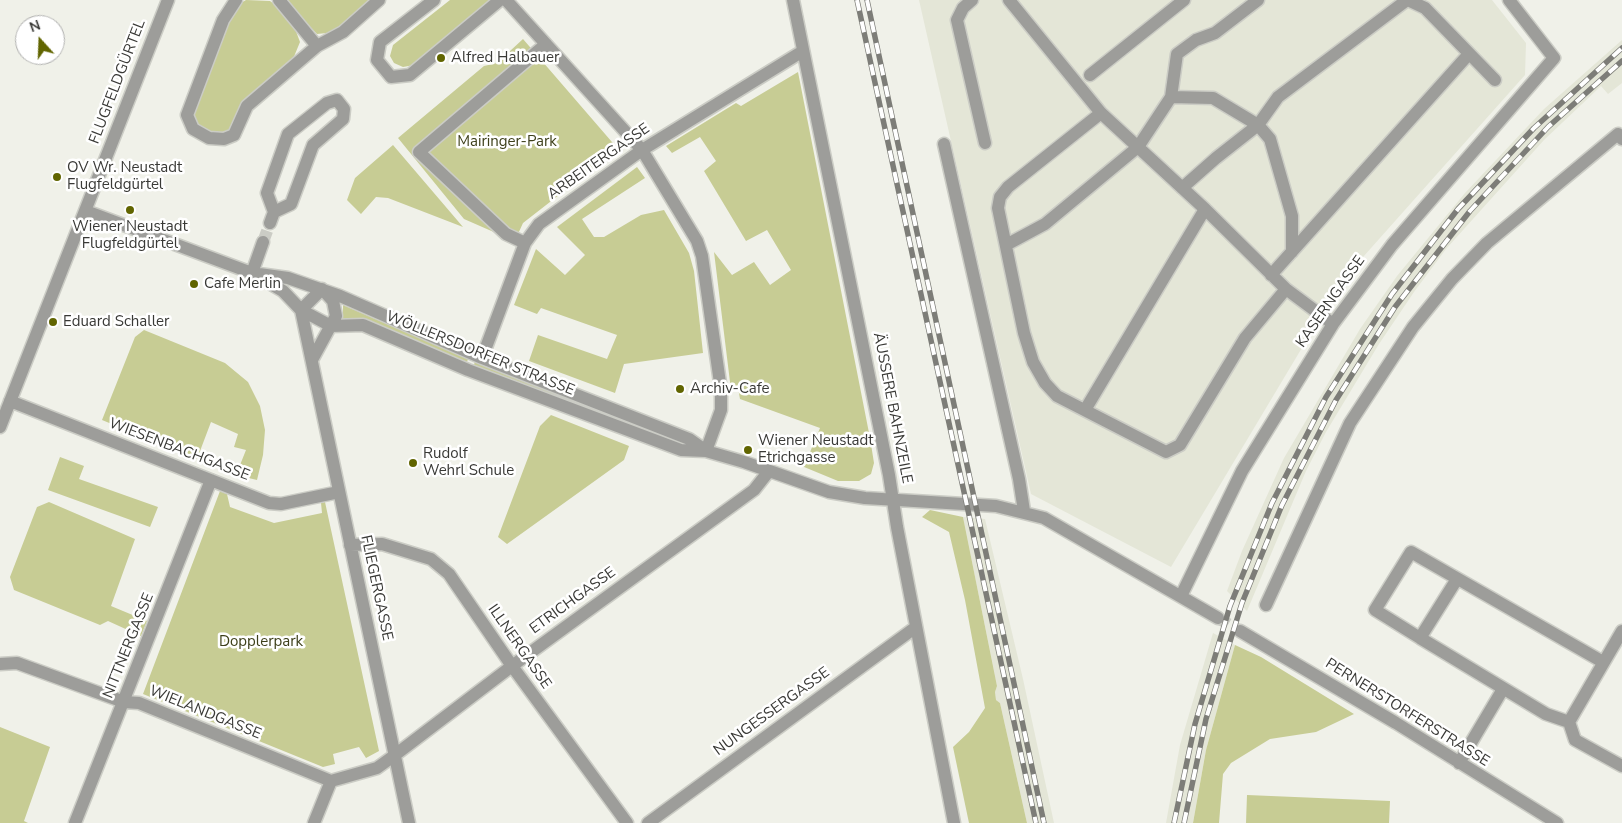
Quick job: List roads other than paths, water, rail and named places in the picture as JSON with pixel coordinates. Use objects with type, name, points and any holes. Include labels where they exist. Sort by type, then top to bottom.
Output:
[{"type":"street","name":"FLUGFELDGÜRTEL","points":[[0,426],[168,0]]},
{"type":"street","points":[[236,0],[223,20],[187,115],[193,129],[209,138],[224,139],[234,135],[247,106],[317,46],[343,32],[379,0]]},
{"type":"street","points":[[279,0],[317,46]]},
{"type":"street","points":[[434,0],[380,42],[377,60],[391,77],[410,75],[500,0]]},
{"type":"street","points":[[506,0],[642,150],[697,241],[702,256],[722,390],[720,410],[706,451]]},
{"type":"street","name":"ÄUSSERE BAHNZEILE","points":[[793,0],[893,500],[954,823]]},
{"type":"street","points":[[972,0],[963,8],[957,20],[985,143]]},
{"type":"street","points":[[1009,0],[1101,113],[1205,209],[1286,289],[1333,324]]},
{"type":"street","points":[[1090,75],[1184,0]]},
{"type":"street","points":[[1006,245],[1045,224],[1138,148],[1170,98],[1176,54],[1196,40],[1215,33],[1258,0]]},
{"type":"street","points":[[1182,188],[1258,125],[1278,98],[1408,0],[1425,8],[1468,55],[1495,80]]},
{"type":"street","name":"KASERNGASSE","points":[[1181,596],[1242,471],[1333,324],[1392,245],[1554,58],[1515,2]]},
{"type":"street","points":[[525,243],[506,234],[420,152],[546,44]]},
{"type":"street","name":"ARBEITERGASSE","points":[[482,358],[525,243],[539,224],[642,150],[803,52]]},
{"type":"street","points":[[1271,274],[1468,55]]},
{"type":"street","points":[[1170,98],[1213,98],[1258,125],[1270,140],[1292,216],[1292,252]]},
{"type":"street","points":[[337,100],[344,108],[343,119],[314,145],[290,204],[272,217],[267,193],[288,134],[327,103],[337,100]]},
{"type":"street","points":[[1101,113],[1008,187],[1000,197],[998,208],[1024,333],[1033,362],[1045,383],[1057,396],[1166,452],[1180,445],[1245,338],[1286,289]]},
{"type":"street","points":[[1266,605],[1350,423],[1413,327],[1452,279],[1488,243],[1620,136]]},
{"type":"street","points":[[944,144],[1019,479],[1024,511]]},
{"type":"street","points":[[1084,410],[1205,209]]},
{"type":"street","name":"WÖLLERSDORFER STRASSE","points":[[86,211],[252,273],[283,291],[301,310],[331,326],[363,325],[468,370],[681,450],[706,451],[829,492],[893,500]]},
{"type":"street","points":[[252,273],[263,242]]},
{"type":"street","name":"WÖLLERSDORFER STRASSE","points":[[252,273],[288,278],[322,289],[482,358],[689,439],[706,451]]},
{"type":"street","points":[[301,310],[322,289],[333,301],[336,316],[312,360]]},
{"type":"street","name":"FLIEGERGASSE","points":[[301,310],[409,823]]},
{"type":"street","name":"WIESENBACHGASSE","points":[[10,401],[269,502],[281,504],[339,492]]},
{"type":"street","name":"ETRICHGASSE","points":[[395,756],[512,666],[754,490],[769,471]]},
{"type":"street","name":"NITTNERGASSE","points":[[75,823],[211,480]]},
{"type":"street","points":[[893,500],[996,506],[1024,511],[1066,529],[1218,618]]},
{"type":"street","name":"ILLNERGASSE","points":[[350,545],[382,544],[430,559],[449,574],[512,666],[627,823]]},
{"type":"street","points":[[1569,722],[1546,714],[1375,610],[1411,552],[1603,662]]},
{"type":"street","points":[[1420,638],[1457,579]]},
{"type":"street","name":"NUNGESSERGASSE","points":[[648,823],[916,627]]},
{"type":"street","name":"PERNERSTORFERSTRASSE","points":[[1240,631],[1396,723],[1555,823]]},
{"type":"street","points":[[1622,631],[1569,722],[1575,740],[1622,766]]},
{"type":"street","name":"WIELANDGASSE","points":[[0,664],[18,663],[124,702],[139,704],[331,780]]},
{"type":"street","points":[[1459,764],[1503,689]]},
{"type":"street","points":[[314,823],[331,780],[376,768],[395,756]]},
{"type":"tunnel","points":[[263,242],[270,223]]},
{"type":"tunnel","points":[[1218,618],[1240,631]]},
{"type":"railway","points":[[857,0],[1036,823]]},
{"type":"railway","points":[[867,0],[1044,823]]},
{"type":"railway","points":[[1174,823],[1195,724],[1230,606],[1272,503],[1326,397],[1392,294],[1458,209],[1534,128],[1622,48]]},
{"type":"railway","points":[[1184,823],[1206,719],[1242,603],[1282,505],[1336,400],[1395,307],[1470,211],[1548,127],[1622,61]]},
{"type":"place","name":"Alfred Halbauer","points":[[441,58]]},
{"type":"place","name":"OV Wr. Neustadt Flugfeldgürtel","points":[[57,177]]},
{"type":"place","name":"Wiener Neustadt Flugfeldgürtel","points":[[130,210]]},
{"type":"place","name":"Cafe Merlin","points":[[194,284]]},
{"type":"place","name":"Eduard Schaller","points":[[53,322]]},
{"type":"place","name":"Archiv-Cafe","points":[[680,389]]},
{"type":"place","name":"Wiener Neustadt Etrichgasse","points":[[748,450]]},
{"type":"place","name":"Rudolf Wehrl Schule","points":[[413,463]]},
{"type":"park label","name":"Mairinger-Park","points":[[507,142]]},
{"type":"park label","name":"Dopplerpark","points":[[261,642]]}]
